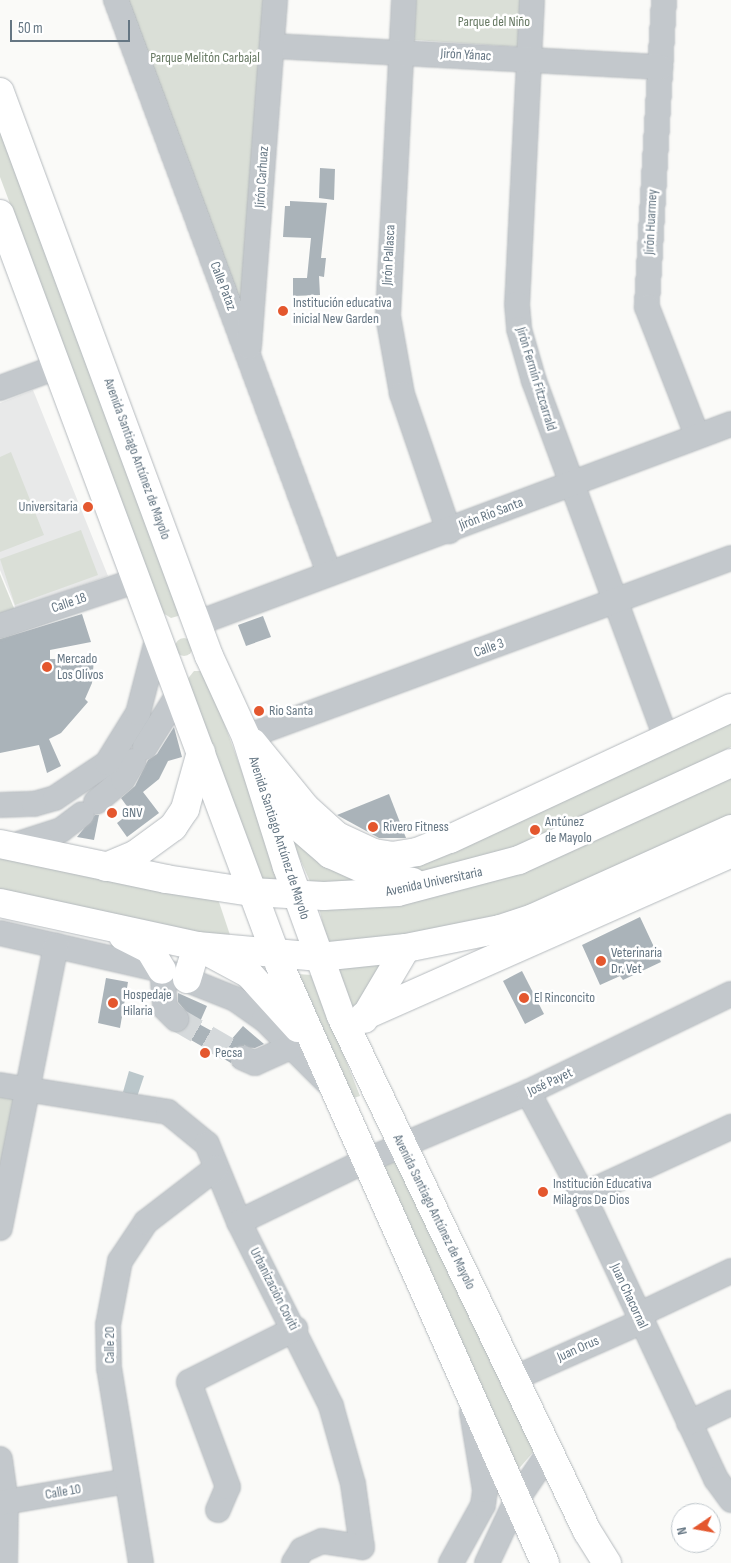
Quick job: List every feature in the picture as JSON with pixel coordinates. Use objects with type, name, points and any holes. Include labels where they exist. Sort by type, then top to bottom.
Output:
[{"type":"main road","name":"Avenida Santiago Antúnez de Mayolo","points":[[0,92],[209,656],[249,746],[297,894],[320,957],[401,1146],[515,1378],[587,1531],[608,1563]]},
{"type":"main road","points":[[0,214],[6,251],[57,367],[138,580],[251,892],[276,954],[304,1047]]},
{"type":"main road","points":[[158,636],[198,623]]},
{"type":"main road","points":[[174,681],[209,656]]},
{"type":"main road","points":[[249,746],[305,807],[336,836],[374,853],[392,856],[417,852],[450,838],[731,708]]},
{"type":"main road","points":[[249,746],[275,800],[311,840],[379,876],[431,884]]},
{"type":"main road","points":[[106,866],[136,854],[173,827],[185,809],[201,752]]},
{"type":"main road","name":"Avenida Universitaria","points":[[6,845],[106,866],[251,892],[368,895],[431,884],[518,860],[731,763]]},
{"type":"main road","points":[[364,1016],[666,871],[731,829]]},
{"type":"main road","points":[[0,903],[100,923],[197,946],[320,957],[406,948],[500,929],[666,871],[731,853]]},
{"type":"main road","points":[[100,923],[150,950],[162,970]]},
{"type":"main road","points":[[187,979],[197,946]]},
{"type":"main road","points":[[197,946],[232,962],[262,985],[332,1087],[545,1563]]},
{"type":"main road","points":[[362,1058],[364,1016],[406,948]]},
{"type":"main road","points":[[348,1124],[368,1121],[384,1109]]},
{"type":"street","name":"Calle Pataz","points":[[116,0],[249,354],[329,574]]},
{"type":"street","name":"Jirón Carhuaz","points":[[249,354],[275,0]]},
{"type":"street","name":"Jirón Pallasca","points":[[404,0],[387,284],[389,324],[402,394],[449,530]]},
{"type":"street","name":"Jirón Fermín Fitzcarrald","points":[[532,0],[517,304],[519,329],[571,483],[666,738]]},
{"type":"street","name":"Jirón Huarmey","points":[[664,0],[647,307],[697,435]]},
{"type":"street","name":"Jirón Yánac","points":[[272,46],[660,67]]},
{"type":"street","points":[[0,388],[57,367]]},
{"type":"street","name":"Jirón Río Santa","points":[[198,623],[697,435],[731,424]]},
{"type":"street","name":"Calle 3","points":[[249,746],[616,601],[731,558]]},
{"type":"street","name":"Calle 18","points":[[0,626],[138,580]]},
{"type":"street","points":[[0,805],[55,798],[107,763],[138,714],[158,636]]},
{"type":"street","points":[[6,845],[61,830],[123,780],[139,754],[174,681]]},
{"type":"street","points":[[0,933],[162,970],[187,979],[235,999],[304,1047]]},
{"type":"street","points":[[0,1228],[56,946]]},
{"type":"street","points":[[162,970],[171,1014],[187,979]]},
{"type":"street","name":"José Payet","points":[[239,1222],[365,1161],[528,1092],[731,994]]},
{"type":"street","points":[[243,1058],[254,1063],[304,1047]]},
{"type":"street","name":"Urbanización Coviti","points":[[0,1085],[168,1112],[207,1144],[239,1222],[295,1328],[332,1406],[353,1484],[362,1547],[322,1541],[302,1550],[294,1563]]},
{"type":"street","name":"Juan Chacornal","points":[[528,1092],[583,1195],[716,1479],[731,1500]]},
{"type":"street","points":[[583,1195],[731,1127]]},
{"type":"street","name":"Calle 20","points":[[142,1563],[109,1368],[108,1325],[120,1261],[146,1222],[216,1168]]},
{"type":"street","name":"Juan Orus","points":[[515,1378],[731,1271]]},
{"type":"street","points":[[218,1510],[228,1487],[189,1382],[295,1328]]},
{"type":"street","points":[[451,1563],[483,1505],[485,1490],[469,1393]]},
{"type":"street","points":[[689,1422],[731,1403]]},
{"type":"street","points":[[487,1563],[516,1501],[550,1451]]},
{"type":"street","points":[[0,1458],[5,1563]]},
{"type":"street","name":"Calle 10","points":[[3,1502],[127,1480]]},
{"type":"shaded area","points":[[33,390],[108,576],[16,609],[0,570],[0,403]]},
{"type":"shaded area","points":[[129,1071],[144,1076],[137,1097],[123,1092]]},
{"type":"green space","name":"Parque Melitón Carbajal","points":[[121,0],[267,0],[249,302],[236,301]]},
{"type":"green space","name":"Parque del Niño","points":[[416,0],[522,0],[519,47],[414,40]]},
{"type":"green space","points":[[0,120],[182,608],[178,616],[171,618],[163,613],[0,177]]},
{"type":"green space","points":[[11,452],[44,535],[0,552],[0,457]]},
{"type":"green space","points":[[81,530],[98,575],[15,605],[0,559]]},
{"type":"green space","points":[[0,574],[16,613],[0,617]]},
{"type":"green space","points":[[184,638],[190,641],[193,647],[190,653],[184,656],[178,653],[175,647],[178,641]]},
{"type":"green space","points":[[194,671],[205,671],[284,886],[260,885],[186,681]]},
{"type":"green space","points":[[731,720],[731,747],[540,839],[451,870],[420,876],[371,857]]},
{"type":"green space","points":[[731,774],[731,817],[502,921],[328,948],[319,907],[378,903]]},
{"type":"green space","points":[[281,816],[377,884],[312,886]]},
{"type":"green space","points":[[0,854],[217,896],[232,941],[0,895]]},
{"type":"green space","points":[[384,962],[361,1007],[351,1013],[330,966]]},
{"type":"green space","points":[[297,974],[312,975],[360,1096],[347,1100]]},
{"type":"green space","points":[[0,1092],[19,1096],[0,1188]]},
{"type":"green space","points":[[397,1156],[535,1450],[516,1472],[375,1165]]},
{"type":"building","points":[[320,168],[335,169],[334,200],[319,198]]},
{"type":"building","points":[[290,201],[327,203],[321,258],[326,258],[324,277],[319,276],[320,295],[293,296],[293,278],[307,278],[311,238],[283,237],[285,206],[290,206]]},
{"type":"building","name":"Mercado Los Olivos","points":[[82,614],[91,642],[50,650],[50,659],[94,659],[92,683],[85,699],[88,702],[61,733],[49,739],[61,766],[47,773],[39,745],[0,753],[0,639]]},
{"type":"building","points":[[263,616],[271,637],[246,646],[238,625]]},
{"type":"building","points":[[174,727],[182,757],[168,761],[159,779],[143,792],[159,813],[127,837],[117,823],[131,812],[121,798],[135,786],[148,760],[157,754]]},
{"type":"building","name":"Rivero Fitness","points":[[389,794],[406,838],[379,838],[337,815]]},
{"type":"building","points":[[95,815],[99,815],[94,840],[77,837]]},
{"type":"building","points":[[640,917],[661,962],[623,980],[620,976],[600,985],[582,945]]},
{"type":"building","name":"El Rinconcito","points":[[522,971],[544,1014],[525,1024],[503,981]]},
{"type":"building","name":"Hospedaje Hilaria","points":[[106,978],[128,982],[120,1028],[98,1023]]},
{"type":"building","points":[[178,993],[207,1006],[199,1024],[230,1041],[243,1026],[264,1044],[255,1048],[235,1047],[231,1063],[177,1032],[189,1022],[189,1015],[178,1002]]},
{"type":"tunnel","points":[[176,1019],[243,1058]]},
{"type":"place","name":"Institución educativa inicial New Garden","points":[[283,311]]},
{"type":"place","name":"Universitaria","points":[[88,507]]},
{"type":"place","name":"Mercado Los Olivos","points":[[47,667]]},
{"type":"place","name":"Rio Santa","points":[[259,711]]},
{"type":"place","name":"GNV","points":[[112,813]]},
{"type":"place","name":"Rivero Fitness","points":[[373,827]]},
{"type":"place","name":"Antúnez de Mayolo","points":[[535,830]]},
{"type":"place","name":"Veterinaria Dr. Vet","points":[[601,961]]},
{"type":"place","name":"El Rinconcito","points":[[524,998]]},
{"type":"place","name":"Hospedaje Hilaria","points":[[113,1003]]},
{"type":"place","name":"Pecsa","points":[[205,1053]]},
{"type":"place","name":"Institución Educativa Milagros De Dios","points":[[543,1192]]}]
